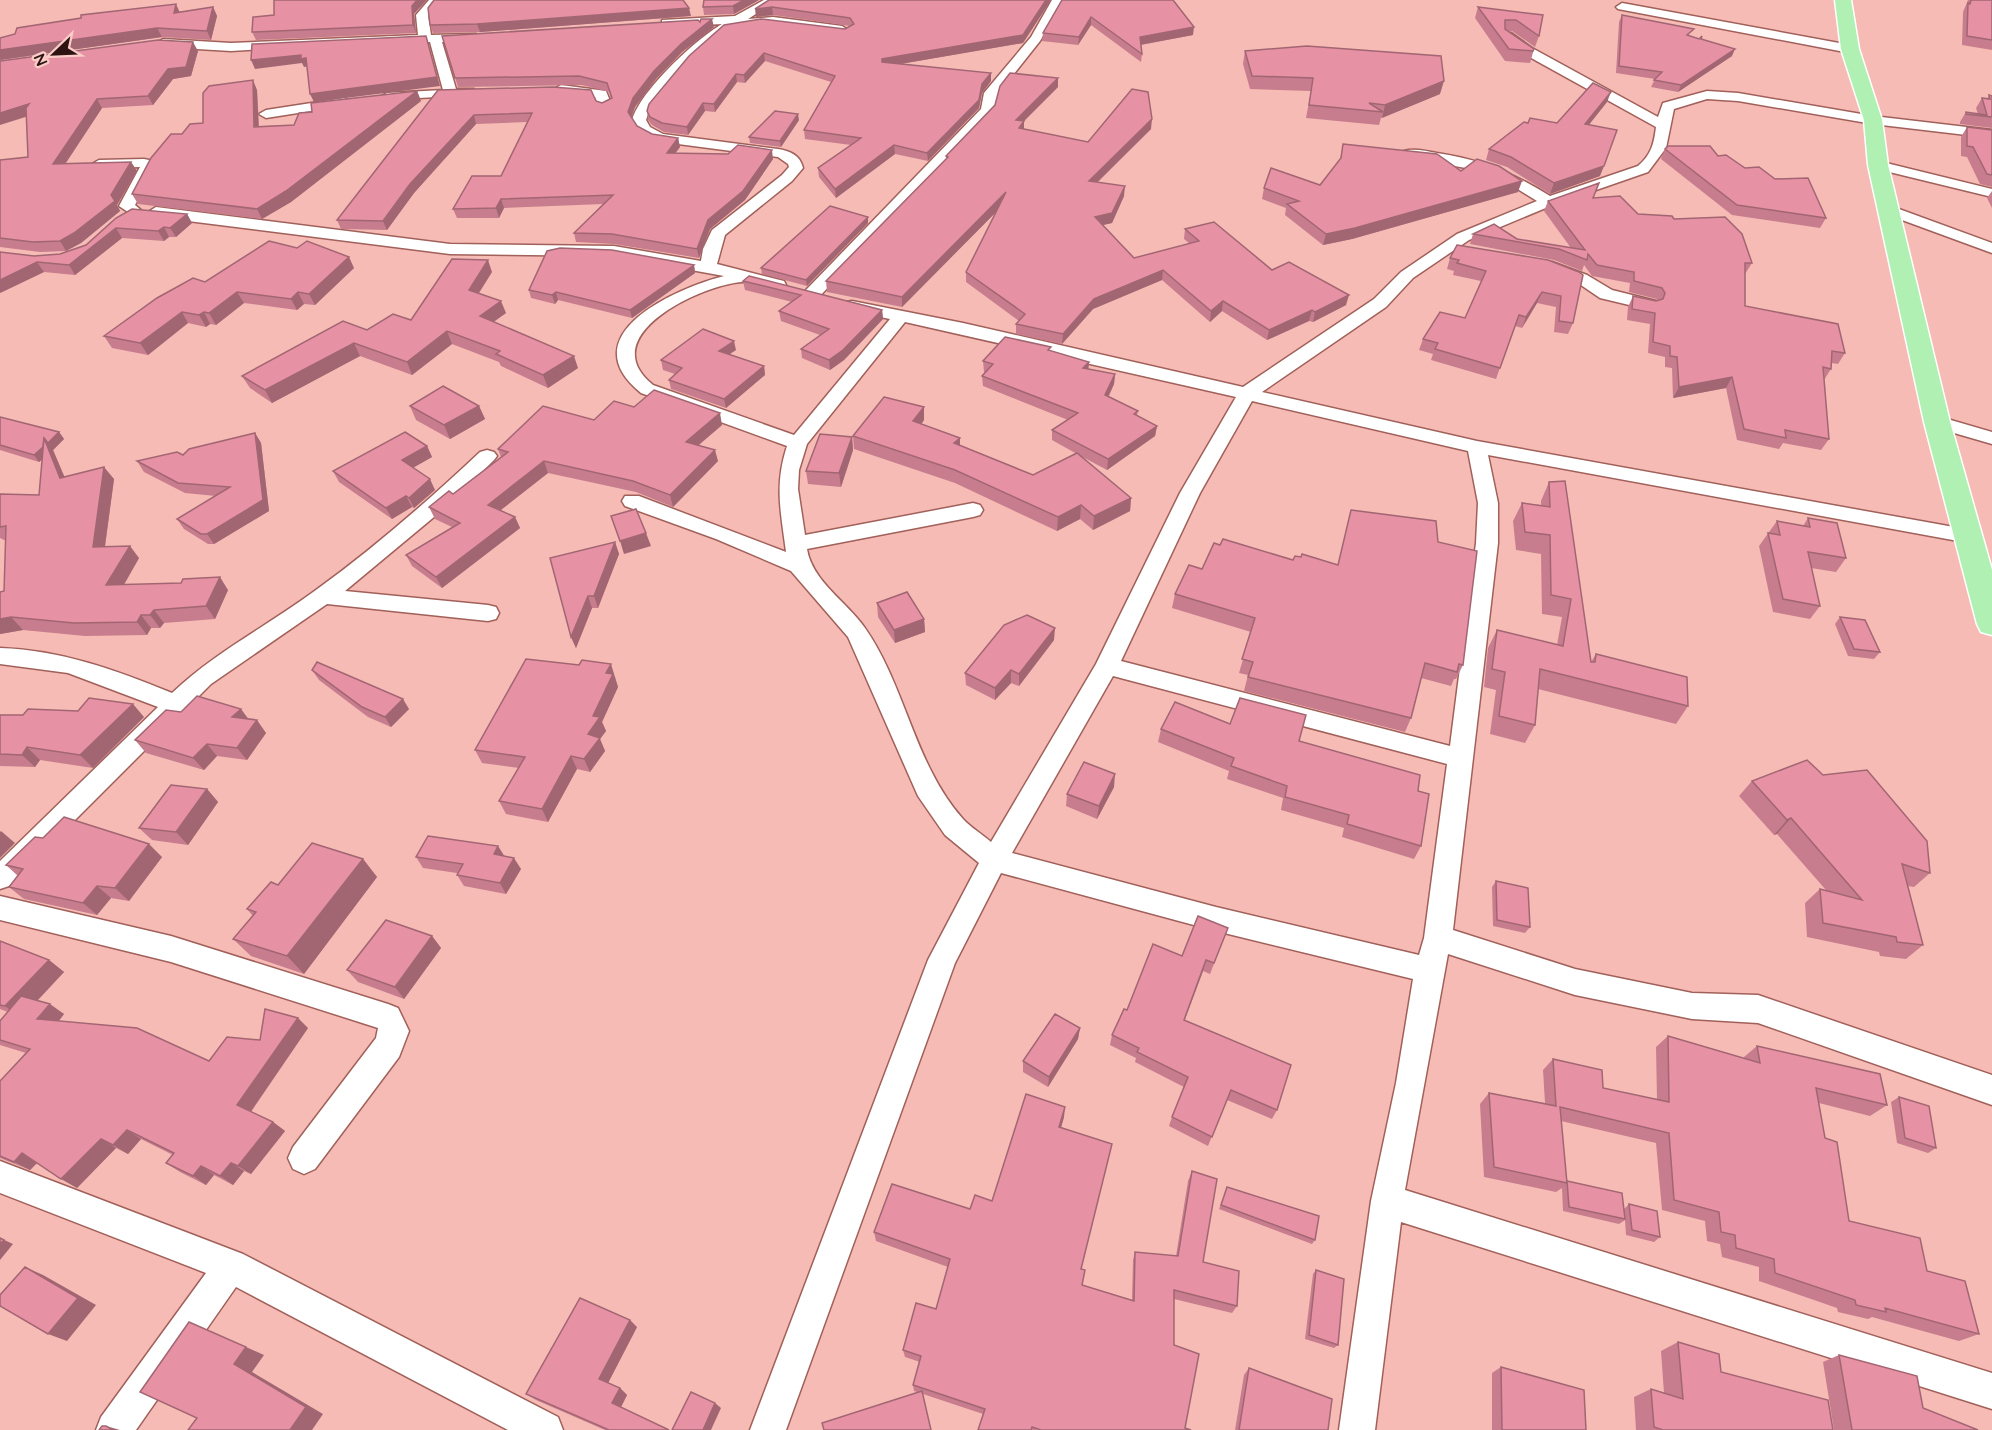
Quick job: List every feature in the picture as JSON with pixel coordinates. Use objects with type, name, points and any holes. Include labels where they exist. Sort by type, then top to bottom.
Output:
[{"type":"highway","points":[[1843,0],[1850,49],[1873,120],[1878,165],[1937,422],[1992,624]]},
{"type":"street","points":[[435,0],[422,15],[451,93]]},
{"type":"street","points":[[708,267],[711,249],[718,233],[787,178],[796,168],[795,163],[787,155],[778,153],[660,138],[645,130],[639,120],[642,110],[680,63],[732,23],[772,0]]},
{"type":"street","points":[[812,294],[988,110],[991,93],[1036,38],[1058,0]]},
{"type":"street","points":[[1622,7],[1850,49]]},
{"type":"street","points":[[650,23],[772,21],[846,31]]},
{"type":"street","points":[[1507,36],[1528,51],[1661,124]]},
{"type":"street","points":[[152,44],[231,47],[362,39],[489,37]]},
{"type":"street","points":[[551,89],[601,94],[605,106]]},
{"type":"street","points":[[373,98],[484,92]]},
{"type":"street","points":[[768,1430],[942,960],[994,860],[1107,666],[1190,493],[1247,393],[1311,352],[1380,303],[1407,275],[1446,247],[1548,202],[1643,169],[1654,161],[1662,147],[1661,124],[1668,106],[1707,95],[1738,97],[1873,120],[1992,134]]},
{"type":"street","points":[[266,114],[353,101]]},
{"type":"street","points":[[1399,153],[1475,163],[1501,172],[1548,202]]},
{"type":"street","points":[[97,164],[144,163],[148,168],[127,206],[134,211],[450,249],[614,251],[708,267],[901,316],[1476,447],[1969,536]]},
{"type":"street","points":[[1878,165],[1992,193]]},
{"type":"street","points":[[1888,210],[1992,248]]},
{"type":"street","points":[[118,219],[134,211]]},
{"type":"street","points":[[1446,247],[1477,252]]},
{"type":"street","points":[[1538,263],[1581,278],[1606,294],[1650,305]]},
{"type":"street","points":[[745,277],[697,288],[662,305],[631,333],[625,352],[628,362],[637,382],[647,388],[798,443]]},
{"type":"street","points":[[799,566],[788,489],[789,470],[798,443],[901,316]]},
{"type":"street","points":[[1937,422],[1992,438]]},
{"type":"street","points":[[1357,1430],[1387,1201],[1411,1083],[1429,970],[1438,938],[1487,543],[1488,503],[1476,447]]},
{"type":"street","points":[[0,878],[119,763],[174,704],[203,678],[323,596],[440,502],[487,456]]},
{"type":"street","points":[[632,501],[799,566],[857,633],[887,695],[907,747],[927,789],[954,827],[994,860],[1216,919],[1429,970]]},
{"type":"street","points":[[795,544],[973,510]]},
{"type":"street","points":[[323,596],[488,613]]},
{"type":"street","points":[[0,656],[54,660],[104,674],[174,704]]},
{"type":"street","points":[[1107,666],[1460,758]]},
{"type":"street","points":[[0,908],[171,949],[388,1018],[394,1031],[388,1047],[304,1158]]},
{"type":"street","points":[[1438,938],[1575,982],[1692,1006],[1758,1009],[1992,1090]]},
{"type":"street","points":[[0,1177],[231,1266],[544,1430]]},
{"type":"street","points":[[1387,1201],[1992,1392]]},
{"type":"street","points":[[114,1430],[231,1266]]},
{"type":"building","points":[[274,0],[417,0],[412,6],[413,25],[252,32],[253,17],[274,15]]},
{"type":"building","points":[[434,0],[683,0],[689,8],[477,24],[430,25],[428,8]]},
{"type":"building","points":[[704,0],[744,0],[733,6],[703,7]]},
{"type":"building","points":[[769,0],[1046,0],[1023,35],[882,59],[882,62],[991,73],[982,84],[979,100],[927,153],[894,145],[835,189],[818,168],[861,138],[804,130],[835,76],[764,53],[744,75],[736,74],[714,104],[703,103],[687,127],[662,123],[650,117],[647,111],[649,104],[689,56],[724,25],[761,19],[845,29],[854,24],[850,18],[772,7],[755,9]]},
{"type":"building","points":[[1062,0],[1173,0],[1194,27],[1140,37],[1142,54],[1091,17],[1079,37],[1043,33]]},
{"type":"building","points":[[1971,0],[1992,0],[1992,40],[1967,36],[1968,3],[1970,4]]},
{"type":"building","points":[[176,4],[174,13],[213,7],[207,31],[157,28],[0,50],[0,38],[15,34],[17,28],[81,18],[81,15]]},
{"type":"building","points":[[1478,7],[1543,15],[1539,36],[1516,20],[1505,20],[1505,29],[1534,49],[1533,51],[1509,49]]},
{"type":"building","points":[[1622,15],[1694,29],[1687,35],[1699,39],[1702,36],[1701,39],[1735,49],[1681,85],[1654,80],[1662,72],[1619,66]]},
{"type":"building","points":[[701,19],[712,19],[681,44],[654,71],[633,98],[628,112],[637,126],[652,134],[678,138],[667,153],[728,154],[738,145],[772,150],[743,191],[708,220],[697,249],[612,234],[574,233],[613,195],[501,199],[496,208],[453,209],[472,176],[501,176],[532,113],[474,115],[410,184],[383,221],[337,220],[438,90],[553,87],[591,90],[596,101],[602,103],[612,98],[607,83],[579,76],[455,78],[442,36],[698,20],[700,22]]},
{"type":"building","points":[[426,36],[437,77],[310,94],[306,58],[301,59],[301,55],[251,60],[252,44]]},
{"type":"building","points":[[158,40],[193,42],[186,67],[168,69],[148,96],[97,99],[53,164],[131,162],[111,195],[115,201],[60,241],[33,242],[0,238],[0,160],[28,157],[26,108],[29,104],[0,113],[0,61]]},
{"type":"building","points":[[1307,46],[1441,56],[1444,81],[1385,105],[1369,103],[1383,112],[1309,105],[1313,78],[1252,76],[1245,51]]},
{"type":"building","points":[[1010,73],[1058,78],[1016,120],[1024,121],[1019,128],[1088,142],[1132,89],[1148,92],[1152,119],[1089,181],[1125,186],[1112,213],[1095,217],[1134,258],[1199,241],[1185,229],[1214,222],[1272,270],[1289,262],[1349,295],[1315,312],[1312,310],[1269,330],[1223,301],[1211,311],[1163,270],[1094,299],[1063,334],[1016,324],[1025,314],[966,272],[1006,192],[902,297],[826,281],[948,157],[946,156],[995,105],[1000,86]]},
{"type":"building","points":[[253,80],[254,127],[294,125],[299,113],[312,112],[311,103],[417,91],[286,191],[257,209],[132,194],[151,158],[171,134],[182,134],[190,124],[203,123],[203,93],[209,86]]},
{"type":"building","points":[[1593,83],[1611,92],[1585,124],[1617,130],[1604,166],[1554,183],[1511,157],[1489,149],[1524,122],[1528,123],[1530,118],[1557,123]]},
{"type":"building","points":[[1989,95],[1992,96],[1992,117],[1966,114],[1966,112],[1987,115],[1982,98],[1990,99]]},
{"type":"building","points":[[775,111],[798,114],[780,141],[749,137]]},
{"type":"building","points":[[1967,127],[1992,130],[1992,175],[1987,174],[1973,147],[1967,146]]},
{"type":"building","points":[[1343,144],[1437,154],[1461,171],[1477,159],[1499,166],[1522,181],[1326,234],[1287,204],[1299,201],[1264,188],[1271,168],[1320,185],[1341,158]]},
{"type":"building","points":[[1668,146],[1710,146],[1718,156],[1726,155],[1745,168],[1759,167],[1775,179],[1808,178],[1826,218],[1737,205],[1665,149]]},
{"type":"building","points":[[1599,183],[1593,198],[1620,196],[1638,214],[1672,216],[1674,219],[1725,217],[1742,234],[1752,263],[1745,263],[1745,306],[1838,324],[1845,353],[1832,351],[1831,369],[1823,367],[1829,439],[1785,430],[1786,438],[1744,429],[1732,377],[1679,387],[1677,357],[1670,356],[1670,346],[1653,342],[1655,313],[1632,309],[1633,296],[1656,301],[1663,299],[1665,293],[1662,288],[1634,281],[1634,272],[1597,265],[1588,254],[1587,260],[1559,249],[1473,234],[1494,224],[1517,239],[1585,250],[1548,201]]},
{"type":"building","points":[[830,206],[868,217],[806,280],[761,268]]},
{"type":"building","points":[[132,209],[187,214],[170,228],[164,227],[158,231],[116,228],[69,265],[37,262],[0,280],[0,252],[34,256],[60,254],[86,245],[116,218]]},
{"type":"building","points":[[269,241],[297,248],[307,241],[349,257],[309,294],[298,292],[291,299],[237,292],[209,313],[204,312],[199,315],[182,312],[140,343],[104,336],[157,298],[193,278],[205,282]]},
{"type":"building","points":[[1457,245],[1548,260],[1579,272],[1583,275],[1573,323],[1559,321],[1561,296],[1542,292],[1526,317],[1519,315],[1500,368],[1435,349],[1438,343],[1423,339],[1440,312],[1465,318],[1486,271],[1457,263],[1459,260],[1450,258]]},
{"type":"building","points":[[560,248],[612,250],[694,265],[630,310],[556,292],[552,295],[529,290],[547,251]]},
{"type":"building","points":[[452,259],[488,260],[469,290],[501,301],[480,316],[574,356],[543,375],[496,354],[500,351],[447,331],[407,362],[354,343],[265,390],[242,376],[343,321],[367,330],[393,314],[411,320]]},
{"type":"building","points":[[749,276],[882,310],[843,350],[829,360],[801,349],[829,329],[779,311],[801,295],[743,281]]},
{"type":"building","points":[[703,329],[734,341],[719,351],[764,366],[724,399],[669,380],[682,368],[661,360]]},
{"type":"building","points":[[1005,337],[1051,347],[1048,350],[1089,362],[1083,368],[1115,374],[1105,395],[1138,411],[1134,414],[1157,426],[1108,459],[1052,430],[1078,413],[982,376],[993,364],[983,361]]},
{"type":"building","points":[[443,386],[479,406],[444,425],[410,406]]},
{"type":"building","points":[[654,390],[720,413],[686,442],[715,450],[670,495],[633,481],[544,461],[488,505],[515,517],[436,577],[406,555],[460,523],[429,507],[449,491],[453,494],[508,452],[498,449],[543,406],[594,420],[614,401],[634,407]]},
{"type":"building","points":[[884,397],[924,407],[913,421],[960,438],[954,443],[1033,475],[1077,453],[1131,498],[1094,516],[1081,505],[1058,517],[955,470],[853,436]]},
{"type":"building","points":[[0,417],[59,432],[48,443],[44,438],[43,447],[34,455],[0,445]]},
{"type":"building","points":[[405,432],[427,446],[402,460],[430,479],[409,498],[406,496],[386,508],[333,471]]},
{"type":"building","points":[[255,433],[263,500],[207,534],[201,534],[177,519],[230,487],[178,483],[137,461],[177,452],[183,455],[189,449]]},
{"type":"building","points":[[820,434],[852,437],[839,473],[806,471]]},
{"type":"building","points":[[44,438],[60,478],[104,467],[93,547],[130,546],[106,585],[181,583],[183,579],[220,577],[206,606],[154,610],[150,615],[141,615],[137,622],[74,623],[11,617],[0,619],[0,592],[4,591],[6,526],[0,527],[0,494],[39,495]]},
{"type":"building","points":[[1565,481],[1591,662],[1595,662],[1596,654],[1687,677],[1688,706],[1540,669],[1535,725],[1499,716],[1505,672],[1492,669],[1497,630],[1563,646],[1571,599],[1551,595],[1550,535],[1525,532],[1522,503],[1550,507],[1549,482]]},
{"type":"building","points":[[636,509],[646,533],[620,541],[611,516]]},
{"type":"building","points":[[1351,510],[1436,521],[1438,542],[1477,551],[1463,665],[1459,664],[1457,672],[1425,663],[1411,718],[1248,677],[1253,662],[1242,659],[1255,618],[1175,594],[1189,565],[1202,569],[1214,543],[1220,545],[1223,539],[1293,560],[1295,556],[1301,557],[1302,554],[1338,565]]},
{"type":"building","points":[[1808,518],[1837,523],[1846,558],[1808,552],[1820,606],[1783,599],[1768,533],[1780,535],[1777,521],[1810,527]]},
{"type":"building","points":[[615,542],[594,596],[588,596],[571,637],[550,558]]},
{"type":"building","points":[[907,592],[924,619],[894,630],[877,603]]},
{"type":"building","points":[[1027,615],[1055,628],[1019,674],[1011,670],[995,688],[965,673],[1004,625]]},
{"type":"building","points":[[1840,617],[1865,620],[1880,652],[1854,649]]},
{"type":"building","points":[[526,659],[579,665],[582,660],[611,664],[606,673],[613,674],[593,716],[600,717],[588,734],[600,738],[584,759],[571,756],[542,809],[499,801],[525,757],[475,750]]},
{"type":"building","points":[[317,662],[403,699],[385,717],[362,707],[312,670]]},
{"type":"building","points":[[197,696],[241,709],[232,717],[257,720],[237,748],[207,744],[193,758],[135,740],[166,710],[181,712]]},
{"type":"building","points":[[89,698],[133,704],[80,755],[27,747],[22,755],[0,754],[0,715],[23,715],[28,709],[78,711]]},
{"type":"building","points":[[1240,698],[1306,715],[1299,741],[1420,775],[1418,791],[1429,794],[1421,846],[1347,824],[1349,815],[1285,797],[1287,786],[1231,766],[1234,758],[1161,729],[1175,702],[1230,724]]},
{"type":"building","points":[[1807,760],[1823,775],[1867,770],[1927,841],[1930,873],[1902,864],[1923,945],[1897,942],[1896,937],[1823,923],[1820,889],[1862,900],[1791,818],[1787,820],[1752,781]]},
{"type":"building","points":[[1084,762],[1115,774],[1099,806],[1067,794]]},
{"type":"building","points":[[171,785],[207,789],[176,832],[139,828]]},
{"type":"building","points":[[64,817],[149,844],[115,888],[97,886],[83,903],[9,887],[23,869],[6,865],[35,837],[43,838]]},
{"type":"building","points":[[428,836],[498,846],[494,854],[514,858],[500,883],[457,875],[463,864],[416,857]]},
{"type":"building","points":[[312,843],[363,859],[287,956],[233,939],[256,912],[247,909],[271,882],[278,885]]},
{"type":"building","points":[[1496,881],[1528,888],[1530,927],[1497,920]]},
{"type":"building","points":[[1198,916],[1228,928],[1214,963],[1206,960],[1184,1020],[1291,1065],[1277,1110],[1231,1090],[1212,1137],[1172,1117],[1188,1077],[1137,1052],[1139,1048],[1112,1035],[1124,1009],[1127,1010],[1153,944],[1182,956]]},
{"type":"building","points":[[386,920],[432,936],[395,987],[347,970]]},
{"type":"building","points":[[0,941],[49,960],[5,1006],[0,1005]]},
{"type":"building","points":[[21,996],[50,1004],[37,1019],[137,1028],[209,1061],[227,1037],[260,1040],[265,1009],[298,1018],[237,1105],[273,1122],[238,1166],[231,1163],[220,1176],[201,1166],[193,1176],[166,1163],[174,1153],[127,1130],[113,1145],[101,1139],[61,1179],[22,1153],[14,1162],[0,1156],[0,1081],[30,1049],[0,1040],[0,1021]]},
{"type":"building","points":[[1055,1014],[1080,1028],[1049,1077],[1023,1061]]},
{"type":"building","points":[[1668,1036],[1760,1063],[1757,1046],[1880,1074],[1887,1105],[1816,1088],[1825,1138],[1837,1142],[1849,1221],[1920,1238],[1927,1271],[1965,1281],[1979,1334],[1885,1308],[1886,1312],[1856,1305],[1855,1300],[1775,1273],[1774,1259],[1736,1248],[1735,1235],[1721,1232],[1719,1212],[1674,1200],[1669,1133],[1560,1107],[1567,1183],[1494,1167],[1489,1093],[1556,1106],[1553,1059],[1602,1070],[1603,1088],[1669,1102]]},
{"type":"building","points":[[1026,1094],[1065,1107],[1059,1127],[1112,1144],[1081,1269],[1085,1270],[1082,1285],[1134,1301],[1135,1252],[1178,1256],[1192,1171],[1217,1179],[1203,1262],[1239,1271],[1237,1306],[1174,1290],[1174,1345],[1199,1354],[1185,1428],[1191,1430],[1041,1430],[1032,1427],[1031,1430],[978,1430],[985,1409],[913,1385],[921,1356],[903,1350],[916,1303],[936,1309],[950,1259],[874,1232],[892,1184],[970,1209],[975,1195],[992,1201]]},
{"type":"building","points":[[1899,1097],[1929,1106],[1936,1148],[1905,1138]]},
{"type":"building","points":[[1567,1181],[1622,1193],[1625,1219],[1569,1207]]},
{"type":"building","points":[[1227,1187],[1319,1216],[1315,1240],[1221,1205]]},
{"type":"building","points":[[1629,1204],[1657,1211],[1660,1237],[1632,1230]]},
{"type":"building","points":[[25,1267],[78,1298],[48,1334],[0,1306],[0,1295]]},
{"type":"building","points":[[1316,1270],[1344,1279],[1338,1345],[1309,1335]]},
{"type":"building","points":[[580,1298],[630,1320],[599,1379],[620,1388],[612,1403],[669,1430],[609,1430],[526,1394]]},
{"type":"building","points":[[189,1322],[246,1347],[234,1364],[306,1407],[290,1430],[188,1430],[197,1418],[140,1392]]},
{"type":"building","points":[[1678,1342],[1719,1354],[1721,1372],[1828,1400],[1833,1430],[1663,1430],[1654,1427],[1651,1389],[1683,1399]]},
{"type":"building","points":[[1839,1355],[1917,1376],[1923,1408],[1978,1430],[1852,1430]]},
{"type":"building","points":[[1501,1367],[1584,1390],[1586,1430],[1502,1430]]},
{"type":"building","points":[[1249,1368],[1332,1399],[1328,1430],[1239,1430]]},
{"type":"building","points":[[922,1391],[931,1430],[824,1430],[822,1423]]},
{"type":"building","points":[[691,1392],[715,1403],[703,1430],[672,1430]]},
{"type":"building","points":[[102,1426],[106,1426],[113,1430],[99,1430]]}]
